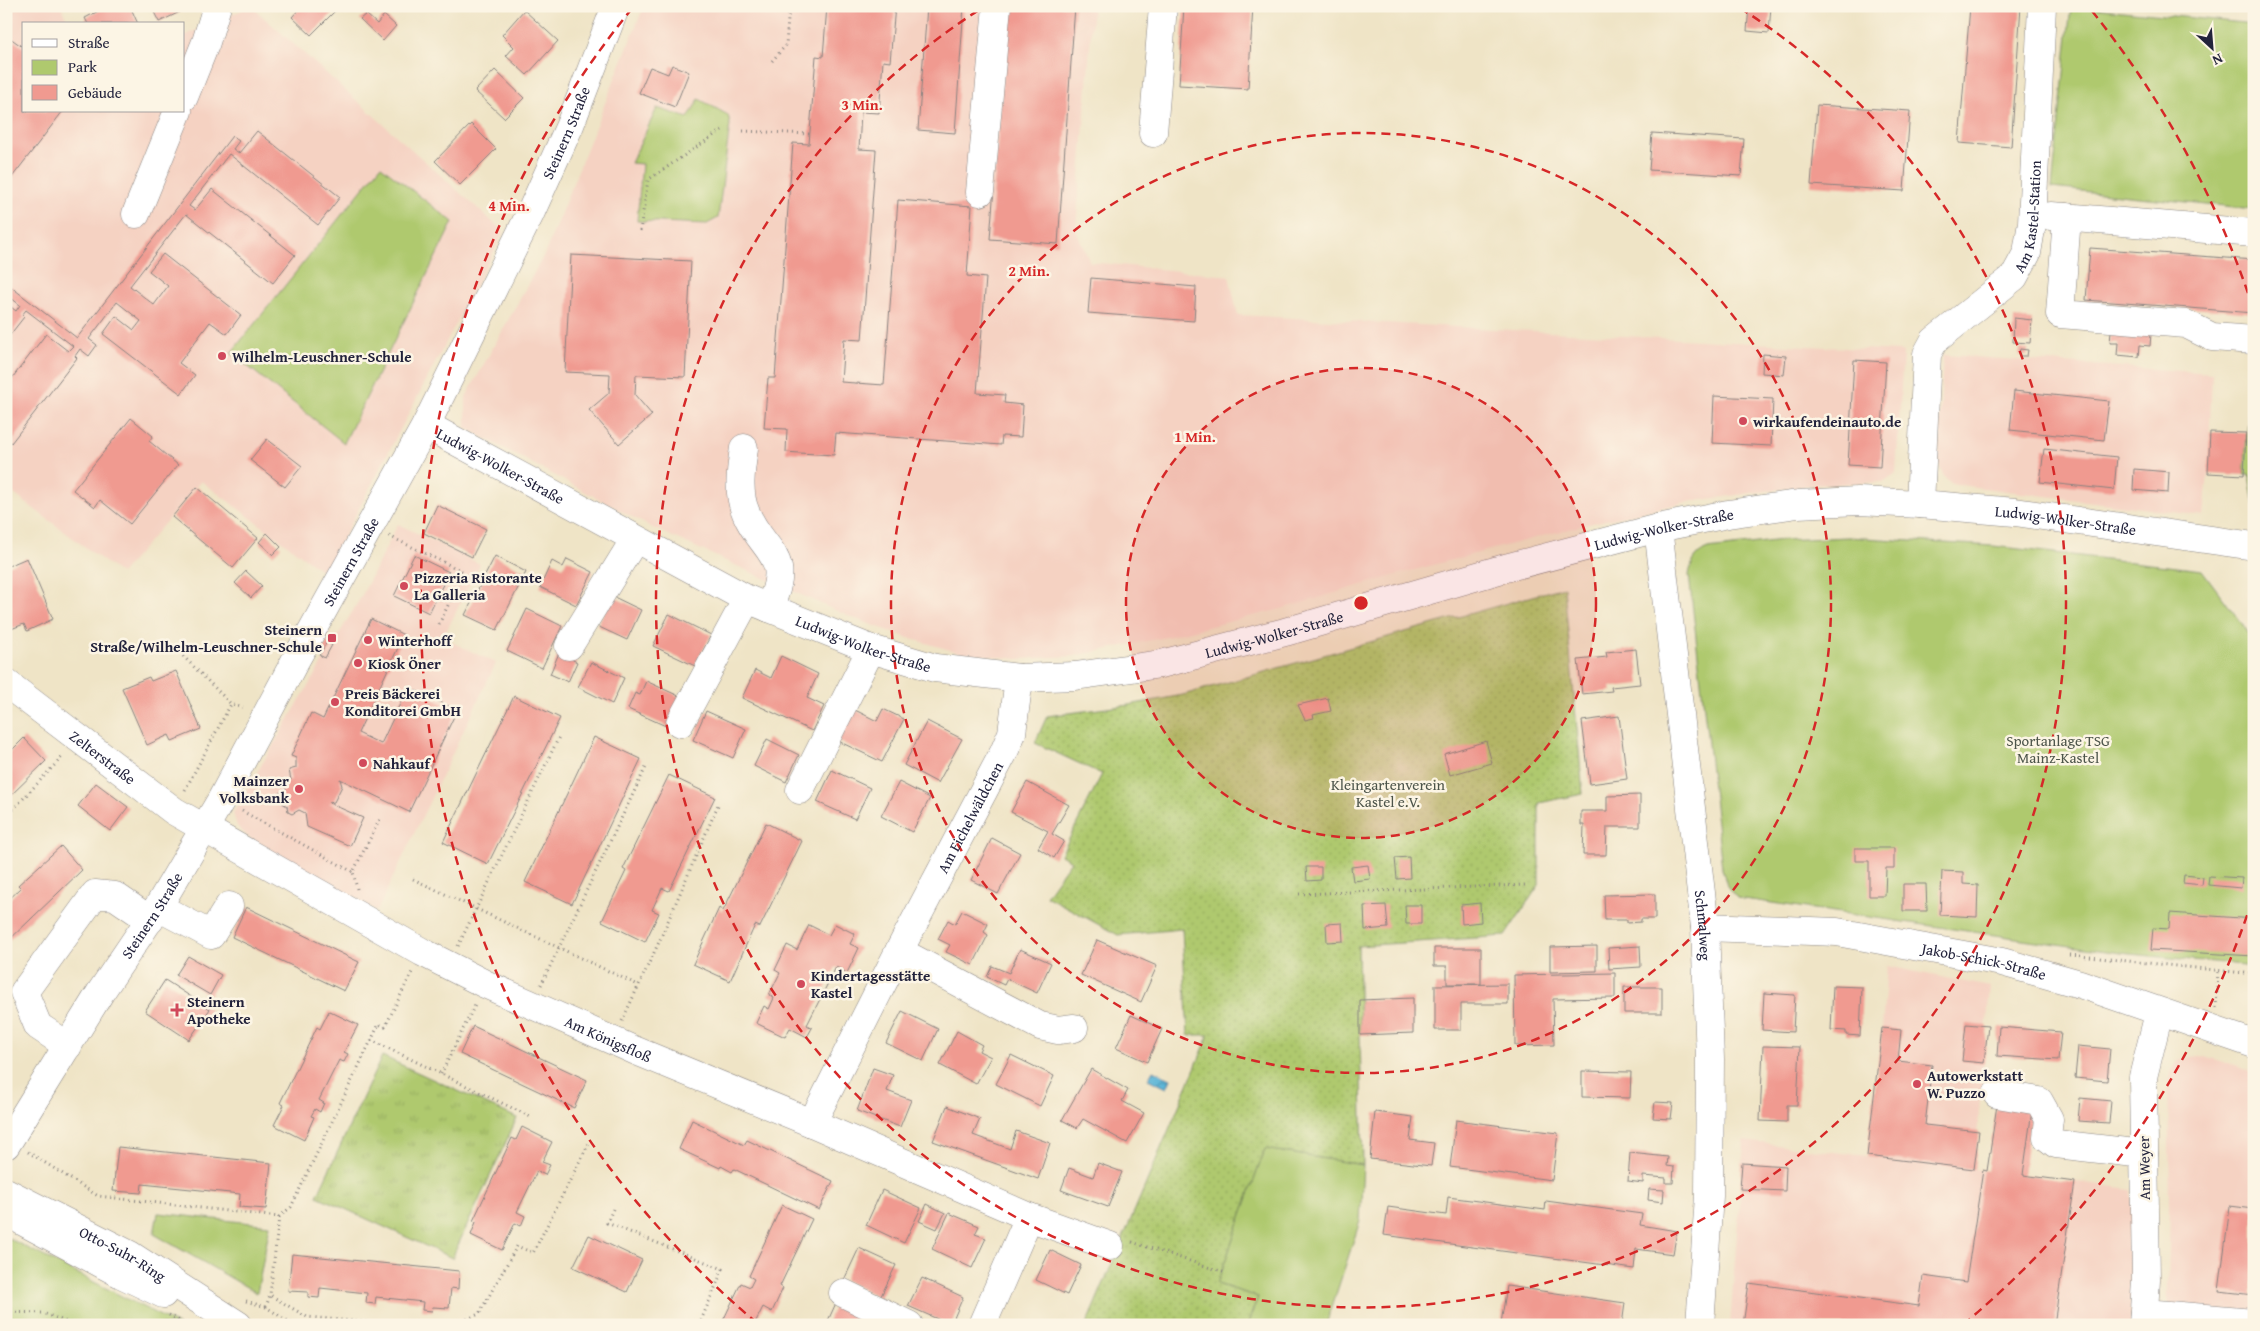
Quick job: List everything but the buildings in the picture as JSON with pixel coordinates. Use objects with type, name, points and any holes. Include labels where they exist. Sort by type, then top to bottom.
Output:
[{"type":"street","points":[[185,94],[206,42],[217,6]]},
{"type":"street","name":"Steinern Straße","points":[[17,1149],[68,1046],[154,914],[221,800],[426,425],[530,214],[570,125],[616,6]]},
{"type":"street","points":[[980,192],[997,6]]},
{"type":"street","points":[[1153,133],[1162,6]]},
{"type":"street","name":"Am Kastel-Station","points":[[1920,504],[1927,354],[1930,346],[2014,277],[2027,253],[2032,223],[2042,6]]},
{"type":"street","points":[[136,214],[178,112]]},
{"type":"street","points":[[2254,233],[2059,217],[2060,314],[2186,324],[2212,337],[2254,340]]},
{"type":"street","name":"Ludwig-Wolker-Straße","points":[[426,425],[635,539],[758,603],[870,649],[935,668],[1019,678],[1075,676],[1162,664],[1285,632],[1509,567],[1658,528],[1728,514],[1798,504],[1858,501],[2015,512],[2254,546]]},
{"type":"street","points":[[680,723],[758,603],[778,589],[779,572],[776,560],[746,514],[742,500],[740,475],[744,448]]},
{"type":"street","name":"Schmalweg","points":[[1658,528],[1705,927],[1710,1059],[1709,1196],[1700,1325]]},
{"type":"street","points":[[569,646],[635,539]]},
{"type":"street","points":[[800,790],[870,649]]},
{"type":"street","name":"Am Eichelwäldchen","points":[[812,1123],[899,951],[1004,752],[1012,733],[1019,678]]},
{"type":"street","name":"Zelterstraße","points":[[6,683],[174,811],[204,828]]},
{"type":"street","name":"Am Königsfloß","points":[[204,828],[422,952],[485,984],[1030,1217],[1110,1246]]},
{"type":"street","points":[[68,1046],[38,1026],[24,992],[95,894],[115,896],[154,914],[211,935],[229,906]]},
{"type":"street","name":"Jakob-Schick-Straße","points":[[1705,927],[1837,932],[2002,962],[2080,984],[2159,1013],[2254,1044]]},
{"type":"street","points":[[899,951],[1040,1026],[1058,1030],[1074,1028]]},
{"type":"street","name":"Am Weyer","points":[[2143,1319],[2146,1280],[2143,1077],[2159,1013]]},
{"type":"street","points":[[1997,1094],[2039,1101],[2049,1119],[2047,1137],[2056,1144],[2144,1154]]},
{"type":"street","name":"Otto-Suhr-Ring","points":[[6,1192],[130,1255],[237,1324]]},
{"type":"street","name":"Otto-Suhr-Ring","points":[[6,1211],[121,1274],[237,1324]]},
{"type":"street","points":[[982,1325],[1030,1217]]},
{"type":"street","points":[[843,1293],[879,1318],[909,1325]]},
{"type":"street","points":[[2143,1319],[2254,1322]]},
{"type":"path","points":[[772,61],[786,45],[789,6]]},
{"type":"path","points":[[640,231],[648,180],[722,130]]},
{"type":"path","points":[[743,130],[810,134]]},
{"type":"path","points":[[371,527],[464,572],[439,624]]},
{"type":"path","points":[[183,656],[231,704],[266,717]]},
{"type":"path","points":[[174,811],[231,704]]},
{"type":"path","points":[[448,965],[559,737]]},
{"type":"path","points":[[6,816],[80,739]]},
{"type":"path","points":[[531,1004],[560,948],[646,767]]},
{"type":"path","points":[[221,800],[353,872]]},
{"type":"path","points":[[614,1040],[718,805]]},
{"type":"path","points":[[356,914],[361,906],[353,872],[380,819]]},
{"type":"path","points":[[413,879],[638,985]]},
{"type":"path","points":[[1299,894],[1525,885]]},
{"type":"path","points":[[266,1307],[270,1295],[279,1217],[291,1207],[379,1024],[385,1027],[422,952]]},
{"type":"path","points":[[2063,955],[2254,974]]},
{"type":"path","points":[[2214,1031],[2218,971]]},
{"type":"path","points":[[441,1074],[485,984]]},
{"type":"path","points":[[371,1040],[533,1118]]},
{"type":"path","points":[[453,1325],[480,1314],[517,1246],[533,1253],[590,1141]]},
{"type":"path","points":[[17,1149],[98,1196],[279,1217]]},
{"type":"path","points":[[613,1209],[607,1223],[723,1269],[699,1325]]},
{"type":"path","points":[[1110,1246],[1125,1240],[1226,1273]]},
{"type":"path","points":[[270,1295],[307,1317],[399,1325]]},
{"type":"path","points":[[6,1312],[43,1313],[75,1325]]},
{"type":"shaded area","name":"Wilhelm-Leuschner-Schule","points":[[6,6],[61,6],[68,22],[22,22],[22,112],[185,112],[185,36],[251,6],[504,232],[325,573],[201,481],[121,574],[6,488]]},
{"type":"shaded area","points":[[644,6],[1093,6],[1076,230],[1090,262],[1229,276],[1238,315],[1899,351],[1903,353],[1896,473],[1883,482],[1811,485],[1686,502],[1580,526],[1399,574],[1281,609],[1162,638],[1074,656],[1018,659],[961,653],[905,637],[848,616],[651,527],[466,428],[466,397],[545,253]]},
{"type":"shaded area","points":[[1943,355],[2212,373],[2208,473],[2204,516],[1952,484],[1943,475],[1938,462]]},
{"type":"shaded area","points":[[398,524],[480,564],[443,638],[496,663],[377,911],[248,837],[237,826],[233,813],[361,597]]},
{"type":"shaded area","points":[[1887,966],[1990,987],[1974,1169],[2131,1189],[2134,1237],[2130,1325],[1730,1325],[1744,1141],[1867,1156],[1882,1028]]},
{"type":"shaded area","points":[[2201,1056],[2254,1072],[2254,1325],[2167,1325],[2170,1205],[2168,1083],[2171,1071],[2178,1061],[2189,1057]]},
{"type":"green space","points":[[2071,6],[2254,24],[2254,209],[2052,188]]},
{"type":"green space","points":[[699,99],[728,115],[730,124],[718,218],[707,224],[637,221],[642,164],[631,163],[657,108],[688,118]]},
{"type":"green space","points":[[381,166],[453,222],[344,443],[231,353]]},
{"type":"green space","points":[[2251,376],[2254,376],[2254,505],[2249,475],[2244,475]]},
{"type":"green space","name":"Sportanlage TSG Mainz-Kastel","points":[[1848,537],[1993,546],[2202,570],[2254,640],[2254,966],[2120,953],[1737,898],[1727,886],[1722,868],[1689,575],[1691,566],[1697,556],[1708,549],[1782,540]]},
{"type":"green space","name":"Kleingartenverein Kastel e.V.","points":[[1564,587],[1583,794],[1539,803],[1539,885],[1505,936],[1358,946],[1363,1165],[1265,1149],[1217,1284],[1258,1297],[1247,1325],[1086,1325],[1209,1035],[1188,1035],[1182,929],[1118,935],[1046,896],[1071,861],[1061,855],[1102,774],[1035,743],[1047,716],[1129,705],[1183,695]]},
{"type":"green space","points":[[382,1056],[517,1118],[452,1258],[317,1196]]},
{"type":"green space","points":[[1265,1149],[1363,1165],[1360,1221],[1326,1325],[1247,1325],[1258,1297],[1217,1284]]},
{"type":"green space","points":[[158,1213],[270,1225],[257,1293],[154,1234]]},
{"type":"green space","points":[[6,1237],[178,1325],[6,1325]]},
{"type":"water","points":[[1153,1070],[1171,1079],[1167,1088],[1148,1079]]},
{"type":"place","name":"Wilhelm-Leuschner-Schule","points":[[222,356]]},
{"type":"place","name":"wirkaufendeinauto.de","points":[[1743,421]]},
{"type":"place","name":"Pizzeria Ristorante La Galleria","points":[[404,586]]},
{"type":"place","name":"Steinern Straße/Wilhelm-Leuschner-Schule","points":[[332,638]]},
{"type":"place","name":"Winterhoff","points":[[368,640]]},
{"type":"place","name":"Kiosk Öner","points":[[358,663]]},
{"type":"place","name":"Preis Bäckerei Konditorei GmbH","points":[[335,702]]},
{"type":"place","name":"Nahkauf","points":[[363,763]]},
{"type":"place","name":"Mainzer Volksbank","points":[[299,789]]},
{"type":"place","name":"Kindertagesstätte Kastel","points":[[801,984]]},
{"type":"place","name":"Steinern Apotheke","points":[[177,1010]]},
{"type":"place","name":"Autowerkstatt W. Puzzo","points":[[1917,1084]]}]
